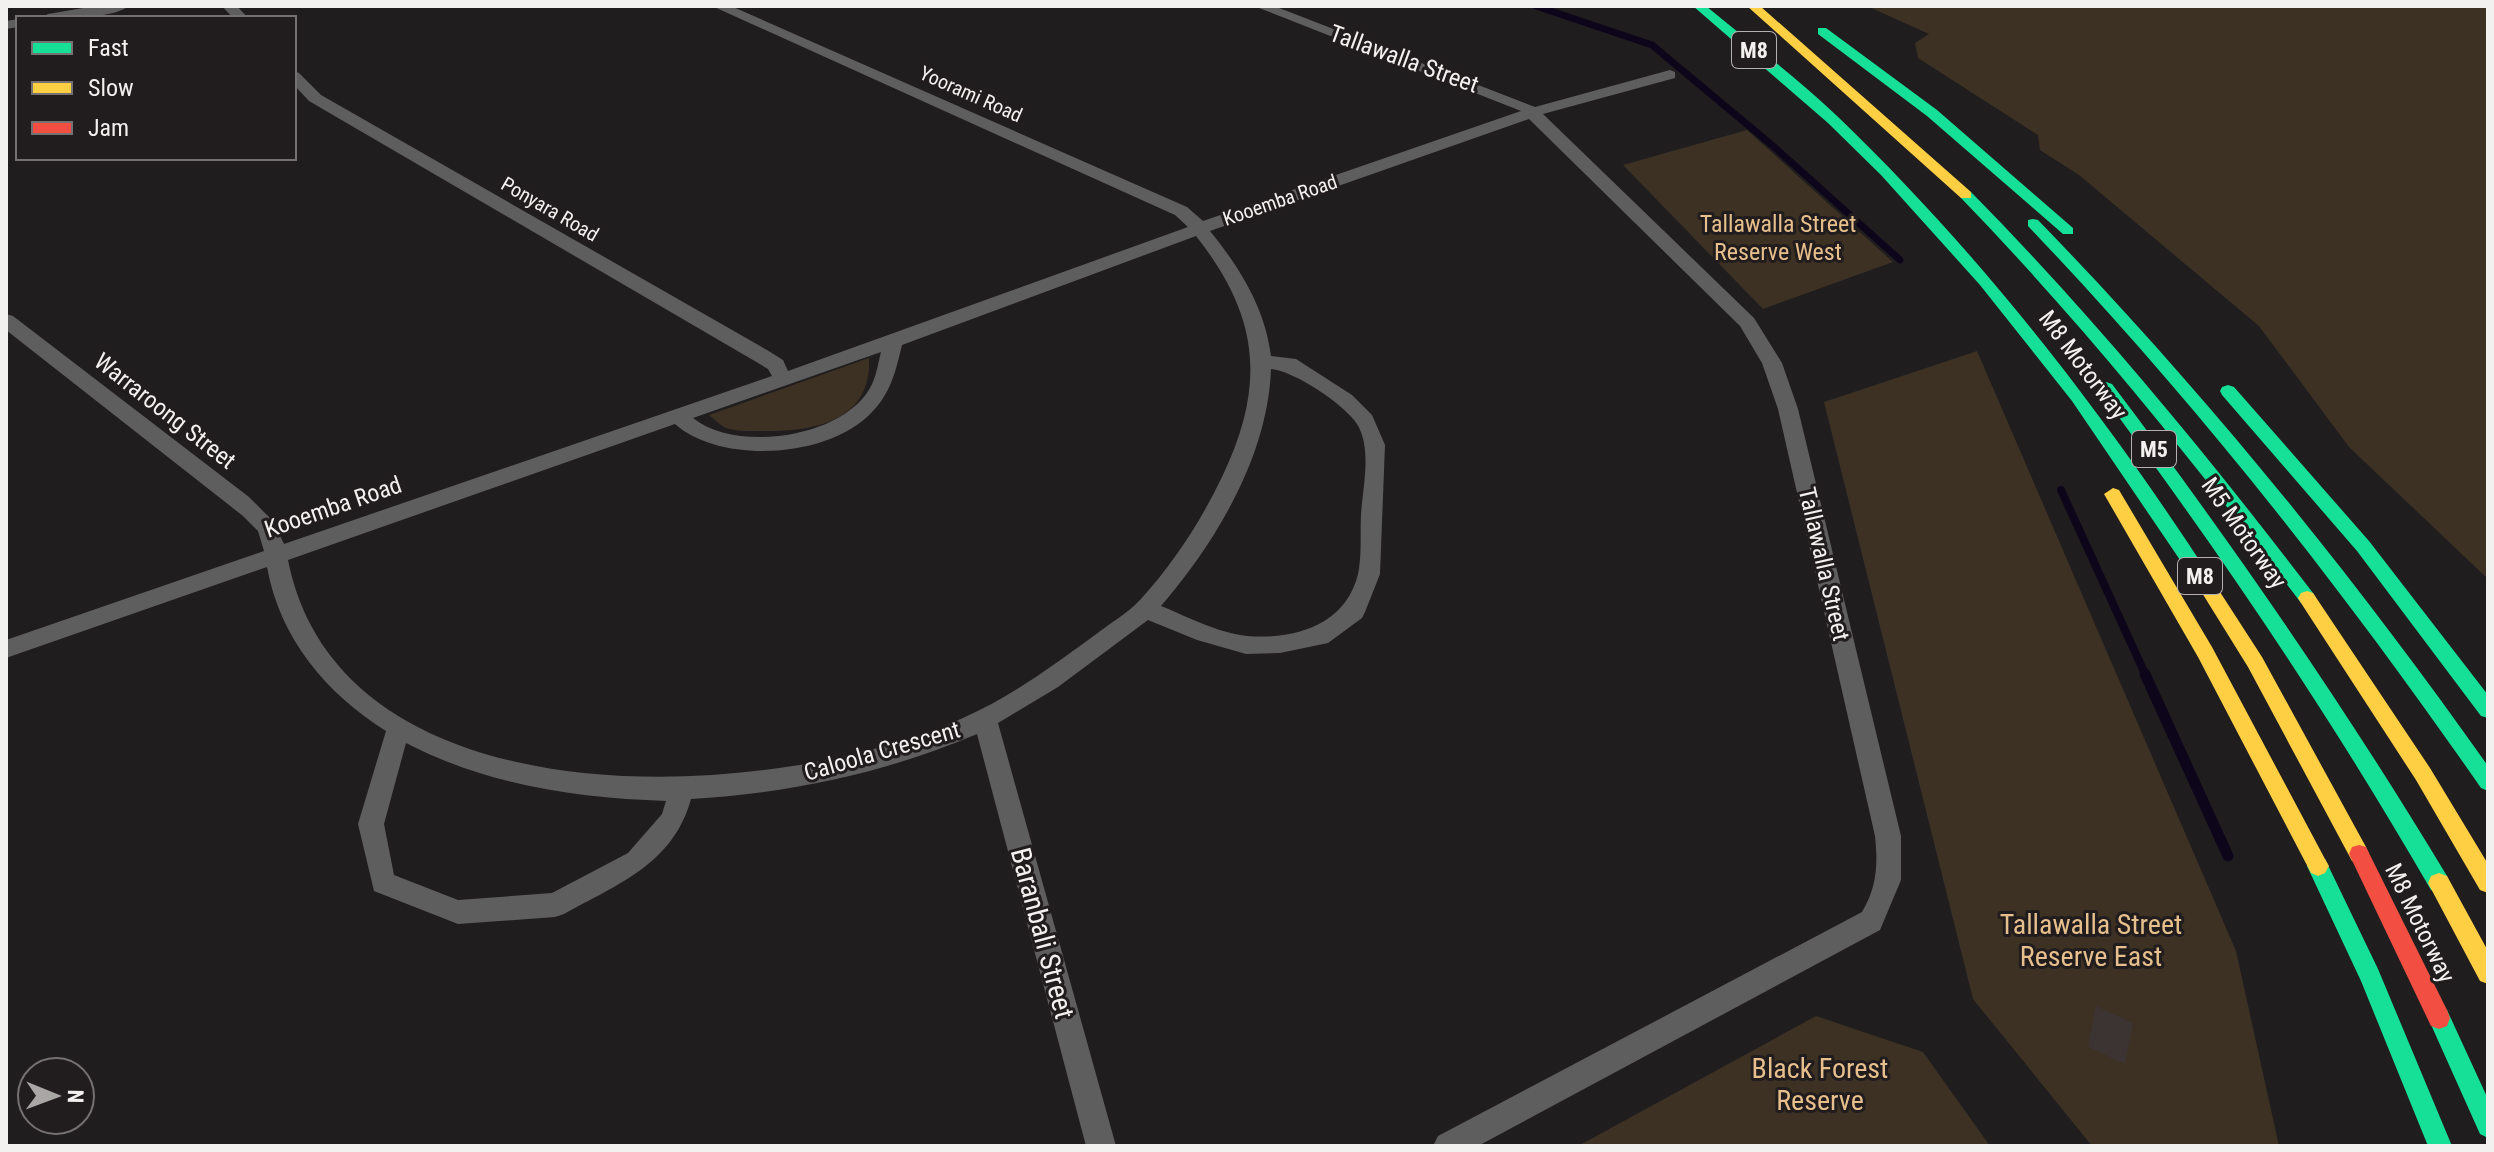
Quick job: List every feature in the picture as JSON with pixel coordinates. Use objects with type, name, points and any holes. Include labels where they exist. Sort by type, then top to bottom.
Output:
[{"type":"highway","points":[[1683,6],[1789,99],[1872,183],[1944,263]]},
{"type":"highway","name":"M8 Motorway","points":[[1699,6],[1807,96],[1907,193],[2031,336],[2122,457],[2207,587],[2290,726],[2442,1021],[2488,1126]]},
{"type":"highway","points":[[1720,6],[1845,109],[1963,228]]},
{"type":"highway","name":"M5 Motorway","points":[[1753,6],[1939,168],[2024,253],[2102,338],[2215,476],[2308,599],[2423,774],[2488,883]]},
{"type":"highway","name":"M8","points":[[1770,6],[1893,98],[1968,162],[2022,211],[2121,311],[2280,496],[2368,610],[2488,782]]},
{"type":"highway","points":[[1804,18],[1932,113],[2080,242]]},
{"type":"highway","name":"M5 Motorway","points":[[2090,369],[2242,570],[2340,717],[2488,973]]},
{"type":"highway","points":[[2213,376],[2329,505],[2425,624],[2488,710]]},
{"type":"highway","points":[[2102,475],[2194,630],[2306,840],[2405,1055],[2440,1146]]},
{"type":"street","points":[[60,16],[122,6]]},
{"type":"street","name":"Yoorami Road","points":[[719,6],[1181,211],[1201,228]]},
{"type":"street","name":"Tallawalla Street","points":[[1261,6],[1510,98],[1533,112],[1747,322],[1766,348],[1779,375],[1888,836],[1892,868],[1886,896],[1871,921],[1448,1146]]},
{"type":"street","name":"Kooemba Road","points":[[6,649],[894,341],[1201,228],[1533,112],[1670,75]]},
{"type":"street","name":"Ponyara Road","points":[[296,78],[315,98],[760,355],[776,365],[783,379]]},
{"type":"street","name":"Caloola Crescent","points":[[274,555],[299,633],[324,667],[358,699],[399,729],[454,754],[516,774],[615,789],[681,792],[763,783],[851,764],[922,743],[985,719],[1077,662],[1145,609],[1187,553],[1243,456],[1259,399],[1262,362],[1253,320],[1239,282],[1201,228]]},
{"type":"street","name":"Warraroong Street","points":[[6,320],[264,523],[274,555]]},
{"type":"street","points":[[678,416],[698,432],[742,443],[798,442],[840,428],[877,394],[894,341]]},
{"type":"street","points":[[1145,609],[1205,634],[1246,645],[1280,644],[1320,637],[1354,612],[1369,574],[1375,445],[1365,420],[1345,400],[1289,364],[1262,362]]},
{"type":"street","name":"Baranbali Street","points":[[985,719],[1101,1146]]},
{"type":"street","points":[[399,729],[385,768],[371,824],[383,883],[458,912],[555,905],[637,861],[673,820],[681,792]]},
{"type":"green space","points":[[1867,6],[2488,6],[2488,579],[2349,447],[2259,326],[2079,175],[2040,150],[2038,135],[1918,58],[1915,43],[1929,34]]},
{"type":"green space","name":"Tallawalla Street Reserve West","points":[[1747,130],[1893,262],[1763,309],[1623,165]]},
{"type":"green space","name":"Tallawalla Street Reserve East","points":[[1977,351],[2236,951],[2279,1146],[2092,1146],[1973,999],[1824,402]]},
{"type":"green space","points":[[869,358],[861,396],[838,418],[822,424],[786,430],[739,430],[724,427],[709,415]]},
{"type":"green space","name":"Black Forest Reserve","points":[[1816,1016],[1923,1052],[1990,1146],[1578,1146]]},
{"type":"building","points":[[2096,1006],[2133,1023],[2125,1064],[2088,1047]]},
{"type":"waterway","points":[[1536,6],[1652,45],[1773,146],[1900,260]]},
{"type":"waterway","points":[[2061,490],[2146,676]]},
{"type":"waterway","points":[[2145,674],[2228,856]]},
{"type":"traffic: fast","points":[[1699,6],[1833,120],[1985,281],[2121,457],[2203,580]]},
{"type":"traffic: fast","points":[[1822,31],[1932,113],[2068,231]]},
{"type":"traffic: fast","points":[[1966,195],[2101,340],[2307,598]]},
{"type":"traffic: fast","points":[[2033,223],[2157,355],[2273,492],[2383,634],[2488,782]]},
{"type":"traffic: fast","points":[[2106,388],[2195,508],[2322,692],[2439,883]]},
{"type":"traffic: fast","points":[[2228,391],[2363,546],[2488,710]]},
{"type":"traffic: fast","points":[[2318,866],[2370,977],[2440,1146]]},
{"type":"traffic: fast","points":[[2439,1018],[2488,1126]]},
{"type":"traffic: slow","points":[[1753,6],[1966,195]]},
{"type":"traffic: slow","points":[[2113,494],[2205,652],[2318,866]]},
{"type":"traffic: slow","points":[[2203,580],[2255,662],[2359,854]]},
{"type":"traffic: slow","points":[[2307,598],[2423,774],[2488,883]]},
{"type":"traffic: slow","points":[[2439,883],[2488,973]]},
{"type":"traffic: jam","points":[[2359,854],[2439,1018]]}]
